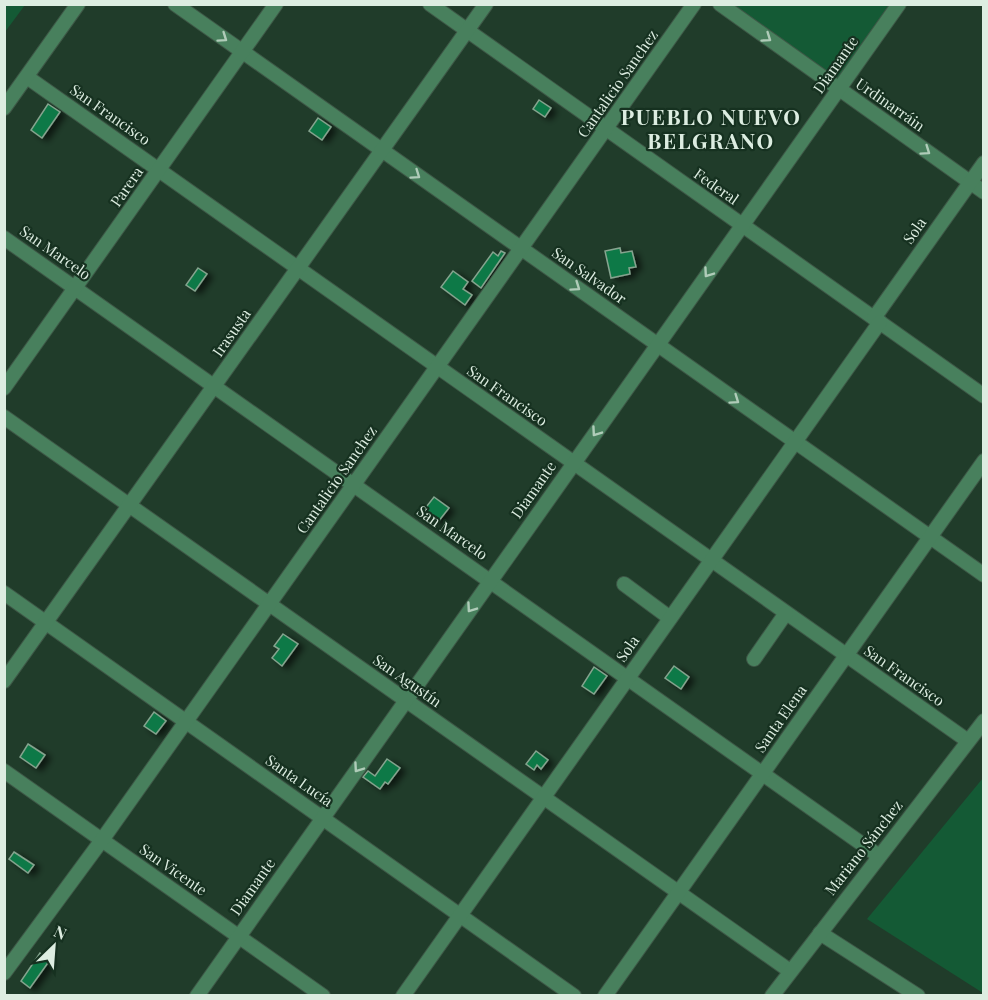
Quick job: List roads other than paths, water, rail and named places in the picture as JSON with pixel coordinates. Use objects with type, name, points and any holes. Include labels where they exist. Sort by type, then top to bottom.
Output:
[{"type":"street","points":[[4,108],[78,4]]},
{"type":"street","name":"San Salvador","points":[[175,4],[984,575]]},
{"type":"street","name":"Parera","points":[[4,388],[276,4]]},
{"type":"street","name":"Federal","points":[[430,4],[984,396]]},
{"type":"street","name":"Irasusta","points":[[4,681],[486,4]]},
{"type":"street","name":"Cantalicio Sanchez","points":[[4,973],[102,840],[694,4]]},
{"type":"street","name":"Urdinarráin","points":[[720,4],[984,192]]},
{"type":"street","name":"Diamante","points":[[197,996],[899,4]]},
{"type":"street","name":"San Francisco","points":[[27,76],[968,741]]},
{"type":"street","name":"Sola","points":[[403,996],[795,442],[984,163]]},
{"type":"street","name":"San Marcelo","points":[[4,238],[879,856]]},
{"type":"street","name":"San Agustín","points":[[4,417],[790,971]]},
{"type":"street","name":"Santa Elena","points":[[605,996],[984,461]]},
{"type":"street","points":[[624,584],[670,618]]},
{"type":"street","name":"Santa Lucía","points":[[4,593],[574,996]]},
{"type":"street","points":[[754,659],[786,613]]},
{"type":"street","name":"Mariano Sánchez","points":[[772,996],[984,722]]},
{"type":"street","name":"San Vicente","points":[[4,771],[323,996]]},
{"type":"street","points":[[820,933],[918,996]]},
{"type":"district","name":"PUEBLO NUEVO BELGRANO","points":[[711,130]]}]
